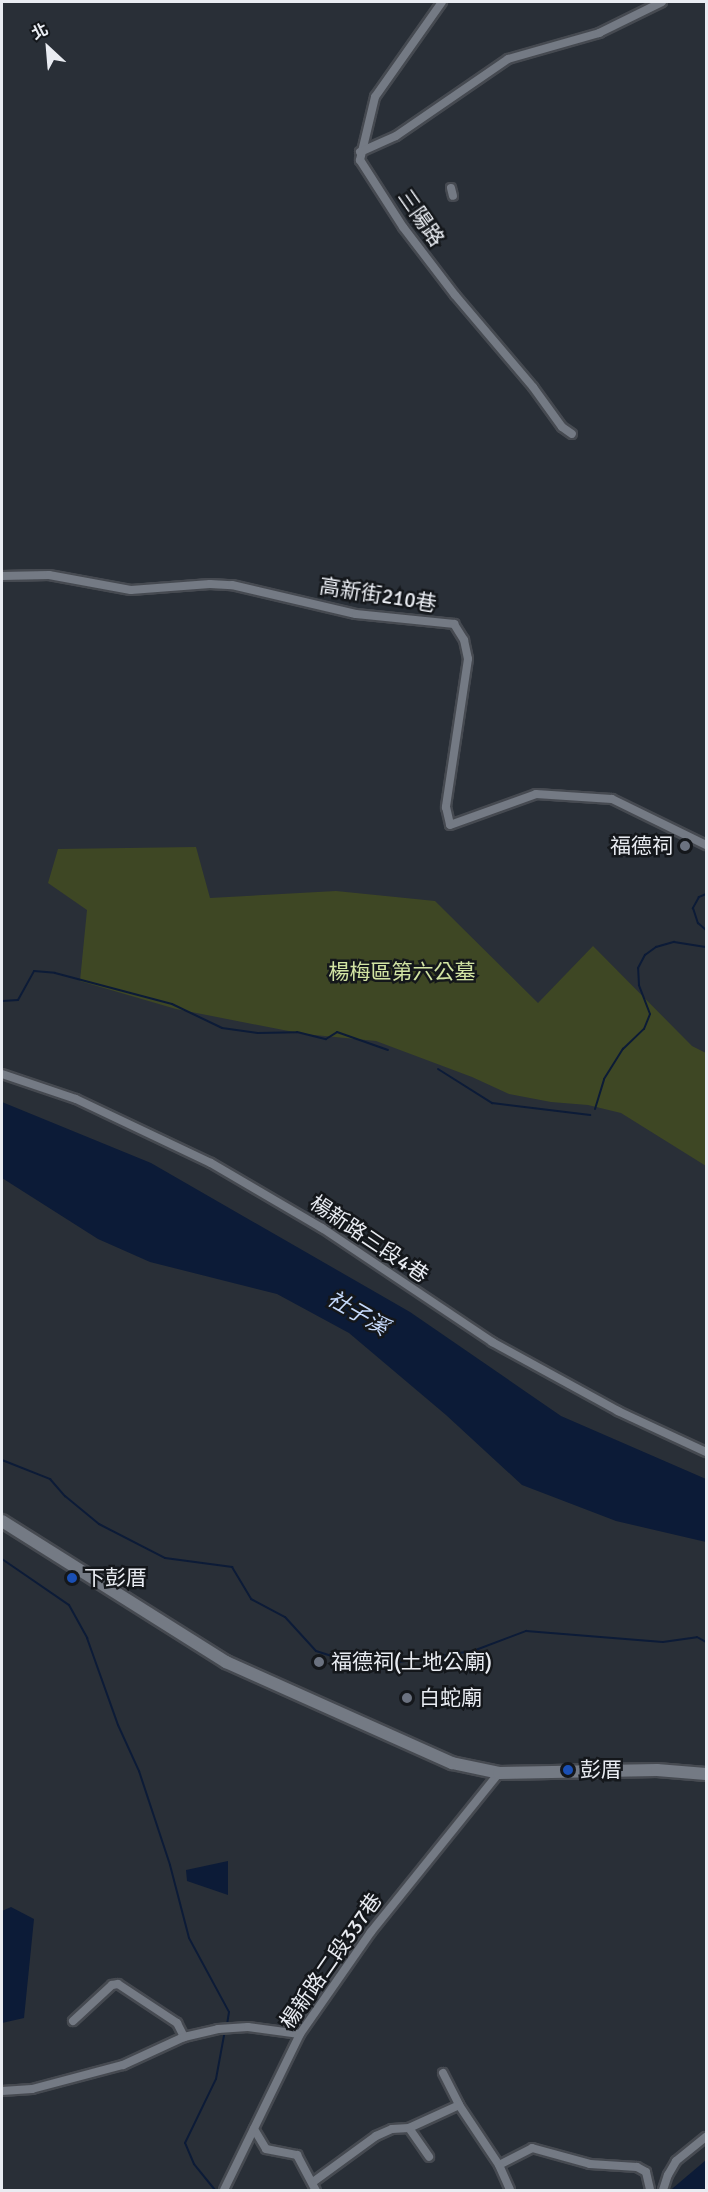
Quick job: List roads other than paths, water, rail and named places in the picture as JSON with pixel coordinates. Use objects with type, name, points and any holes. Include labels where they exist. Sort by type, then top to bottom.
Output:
[{"type":"main road","points":[[2,1521],[226,1662],[452,1763],[499,1773],[657,1770],[706,1774]]},
{"type":"street","points":[[360,152],[375,97],[442,2]]},
{"type":"street","points":[[360,152],[396,136],[508,59],[598,33],[662,2]]},
{"type":"street","name":"三陽路","points":[[360,152],[360,160],[403,227],[483,331],[533,387],[562,427],[572,434]]},
{"type":"street","name":"高新街210巷","points":[[2,576],[49,575],[131,590],[210,584],[232,585],[356,614],[454,624],[464,640],[468,659],[446,807],[450,825],[536,794],[612,799],[706,845]]},
{"type":"street","name":"楊新路三段4巷","points":[[2,1074],[76,1099],[211,1163],[322,1228],[492,1342],[618,1411],[706,1452]]},
{"type":"street","name":"楊新路二段337巷","points":[[224,2190],[300,2034],[371,1932],[499,1773]]},
{"type":"street","points":[[73,2021],[112,1985],[118,1984],[177,2023],[184,2037]]},
{"type":"street","points":[[2,2091],[32,2089],[123,2065],[184,2037],[218,2029],[248,2027],[300,2034]]},
{"type":"street","points":[[443,2073],[459,2105],[499,2165],[510,2190]]},
{"type":"street","points":[[254,2129],[266,2149],[297,2155],[314,2186],[376,2136],[392,2129],[409,2128],[459,2105]]},
{"type":"street","points":[[409,2128],[429,2157]]},
{"type":"street","points":[[663,2190],[676,2161],[706,2137]]},
{"type":"street","points":[[499,2165],[532,2148],[590,2164],[638,2167],[645,2172],[650,2190]]},
{"type":"water","points":[[2,1102],[151,1163],[410,1312],[561,1416],[706,1479],[706,1542],[616,1521],[522,1485],[446,1415],[349,1333],[277,1294],[150,1262],[98,1239],[2,1178]]},
{"type":"water","points":[[228,1861],[228,1895],[187,1881],[186,1870]]},
{"type":"water","points":[[11,1907],[34,1919],[24,2018],[2,2023],[2,1911]]},
{"type":"water","points":[[706,2160],[706,2190],[671,2190],[673,2188]]},
{"type":"waterway","points":[[706,894],[699,897],[693,908],[698,923],[706,930]]},
{"type":"waterway","points":[[595,1109],[604,1079],[623,1049],[644,1029],[650,1014],[639,985],[638,968],[645,955],[656,947],[674,942],[706,947]]},
{"type":"waterway","points":[[2,1001],[18,1000],[34,971],[55,973],[172,1004],[222,1028],[258,1033],[297,1032],[326,1039],[337,1032],[388,1050]]},
{"type":"waterway","points":[[438,1069],[492,1103],[590,1115]]},
{"type":"waterway","name":"社子溪","points":[[2,1460],[50,1479],[65,1496],[99,1524],[165,1558],[232,1567],[251,1599],[285,1617],[316,1651],[366,1667],[473,1651],[526,1631],[663,1642],[697,1637],[706,1642]]},
{"type":"waterway","points":[[2,1559],[69,1605],[87,1638],[118,1725],[139,1771],[170,1865],[189,1938],[229,2012],[227,2025]]},
{"type":"waterway","points":[[215,2190],[194,2164],[185,2143],[216,2079],[225,2030]]},
{"type":"place","name":"福德祠","points":[[685,846]]},
{"type":"place","name":"下彭厝","points":[[72,1578]]},
{"type":"place","name":"福德祠(土地公廟)","points":[[319,1662]]},
{"type":"place","name":"白蛇廟","points":[[407,1698]]},
{"type":"place","name":"彭厝","points":[[568,1770]]},
{"type":"park label","name":"楊梅區第六公墓","points":[[402,972]]}]
